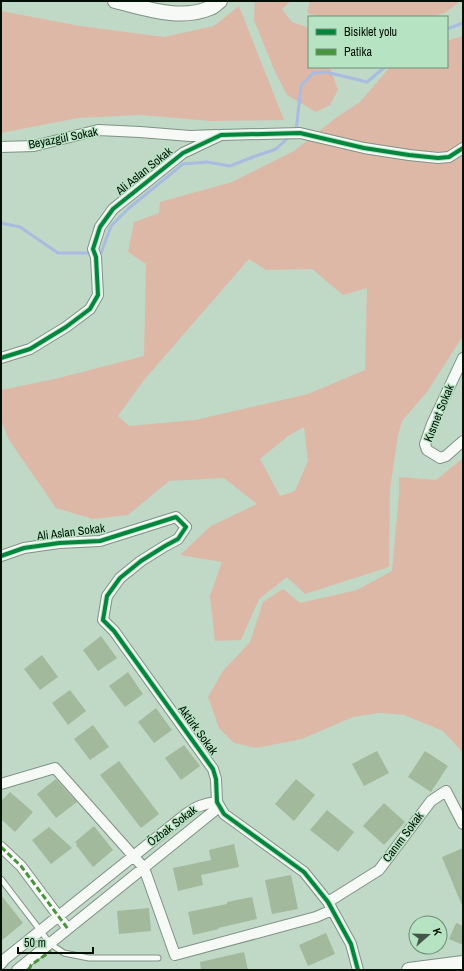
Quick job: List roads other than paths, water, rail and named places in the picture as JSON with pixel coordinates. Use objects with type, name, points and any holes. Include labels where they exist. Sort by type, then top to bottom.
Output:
[{"type":"main road","points":[[115,1],[166,13],[188,14],[211,8],[220,1]]},
{"type":"main road","points":[[410,970],[463,963]]},
{"type":"street","name":"Beyazgül Sokak","points":[[1,147],[34,146],[98,130],[190,136],[221,135]]},
{"type":"street","name":"Ali Aslan Sokak","points":[[1,358],[30,349],[66,327],[90,309],[98,295],[95,253],[100,227],[113,209],[183,153],[221,135],[300,133],[364,148],[431,157],[449,157],[463,148]]},
{"type":"street","name":"Kısmet Sokak","points":[[463,358],[432,424],[425,444],[427,450],[440,458],[446,456],[463,441]]},
{"type":"street","name":"Ali Aslan Sokak","points":[[1,556],[24,548],[59,543],[100,541],[176,517],[186,527]]},
{"type":"street","name":"Aktürk Sokak","points":[[186,527],[178,539],[141,561],[120,578],[107,596],[103,620],[114,631],[214,769],[217,802]]},
{"type":"street","points":[[1,784],[55,768],[144,868],[175,955],[316,917],[330,906]]},
{"type":"street","name":"Canım Sokak","points":[[330,906],[379,870],[431,801],[446,791],[463,824]]},
{"type":"street","name":"Özbak Sokak","points":[[1,964],[40,931],[195,808],[209,802],[217,802],[214,811],[17,970]]},
{"type":"street","points":[[217,802],[224,814],[304,872],[330,906],[350,944],[358,970]]},
{"type":"street","points":[[1,848],[20,866],[68,929]]},
{"type":"lane","points":[[1,879],[40,931],[64,954],[89,958],[158,958]]},
{"type":"waterway","points":[[448,29],[463,23]]},
{"type":"waterway","points":[[296,131],[301,86],[313,73],[326,72],[367,82],[384,68]]},
{"type":"waterway","points":[[1,223],[20,227],[58,253],[101,253],[111,226],[129,208],[183,164],[207,162],[230,166],[276,149],[290,136]]}]
